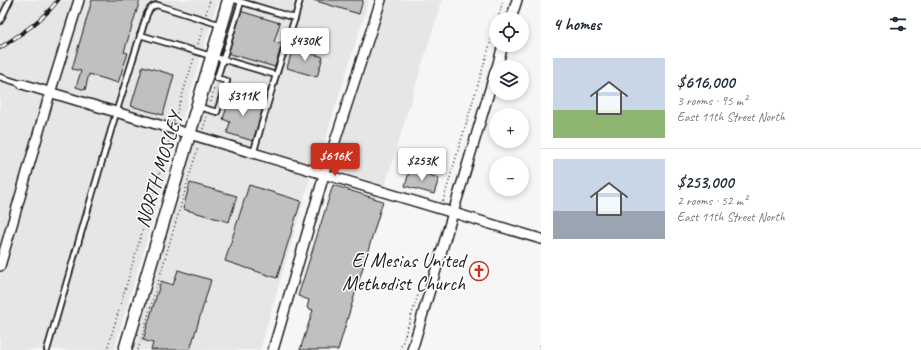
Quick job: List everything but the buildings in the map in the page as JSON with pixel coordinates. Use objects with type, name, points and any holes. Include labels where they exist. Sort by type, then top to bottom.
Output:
[{"type":"street","points":[[0,266],[50,93],[79,0]]},
{"type":"street","name":"NORTH MOSLEY","points":[[125,350],[189,135],[203,108],[227,21],[229,0]]},
{"type":"street","points":[[273,350],[324,175],[381,0]]},
{"type":"street","points":[[513,12],[517,0]]},
{"type":"street","points":[[22,84],[252,154],[541,239]]},
{"type":"street","points":[[412,350],[489,92]]},
{"type":"lane","points":[[0,21],[10,0]]},
{"type":"lane","points":[[235,0],[295,18]]},
{"type":"lane","points":[[252,154],[300,0]]},
{"type":"lane","points":[[47,350],[116,113],[150,8],[157,5],[205,20],[227,21],[241,2]]},
{"type":"lane","points":[[140,35],[276,75]]},
{"type":"lane","points":[[0,77],[22,84]]},
{"type":"lane","points":[[203,108],[217,112],[227,81],[212,77]]},
{"type":"path","points":[[107,350],[169,146],[172,130],[210,0]]},
{"type":"path","points":[[500,12],[503,0]]},
{"type":"path","points":[[443,210],[443,201],[489,47]]},
{"type":"path","points":[[138,350],[201,138],[203,108],[212,77]]},
{"type":"path","points":[[400,350],[422,283]]},
{"type":"path","points":[[539,350],[541,344]]},
{"type":"shaded area","points":[[0,0],[218,0],[182,120],[178,123],[173,123],[121,107],[117,117],[170,133],[175,136],[176,141],[114,350],[0,350]]},
{"type":"shaded area","points":[[235,0],[369,0],[318,163],[316,165],[311,165],[200,132],[198,128]]},
{"type":"shaded area","points":[[384,0],[442,0],[385,185],[336,170],[333,167]]},
{"type":"shaded area","points":[[197,143],[309,176],[310,179],[260,350],[131,350],[191,148]]},
{"type":"railway","points":[[0,48],[39,20],[58,0]]},
{"type":"place","name":"El Mesias United Methodist Church","points":[[479,271]]}]
